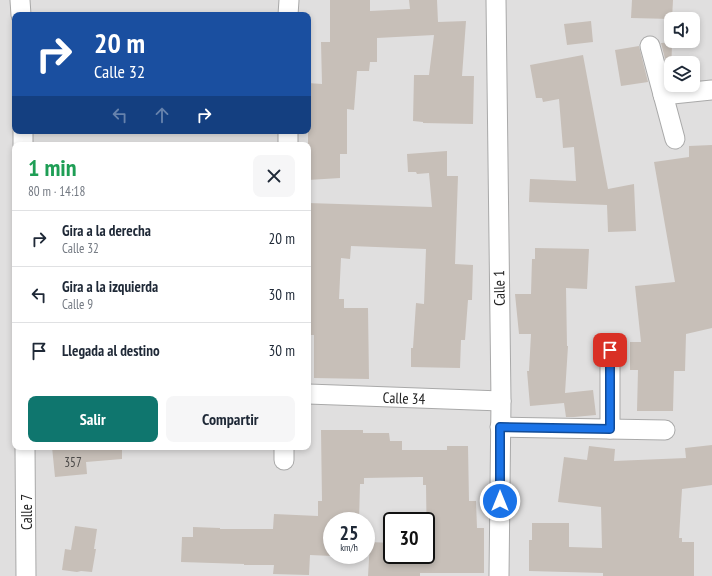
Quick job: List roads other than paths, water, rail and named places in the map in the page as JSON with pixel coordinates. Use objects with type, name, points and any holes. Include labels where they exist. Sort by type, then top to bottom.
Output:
[{"type":"street","points":[[20,0],[21,12]]},
{"type":"street","points":[[288,0],[288,12]]},
{"type":"street","name":"Calle 1","points":[[496,0],[500,401],[499,576]]},
{"type":"street","points":[[650,46],[675,139]]},
{"type":"street","points":[[663,95],[712,90]]},
{"type":"street","points":[[610,350],[610,429]]},
{"type":"street","name":"Calle 34","points":[[311,394],[500,401]]},
{"type":"street","points":[[500,427],[665,430]]},
{"type":"street","name":"Calle 7","points":[[25,450],[26,576]]}]
